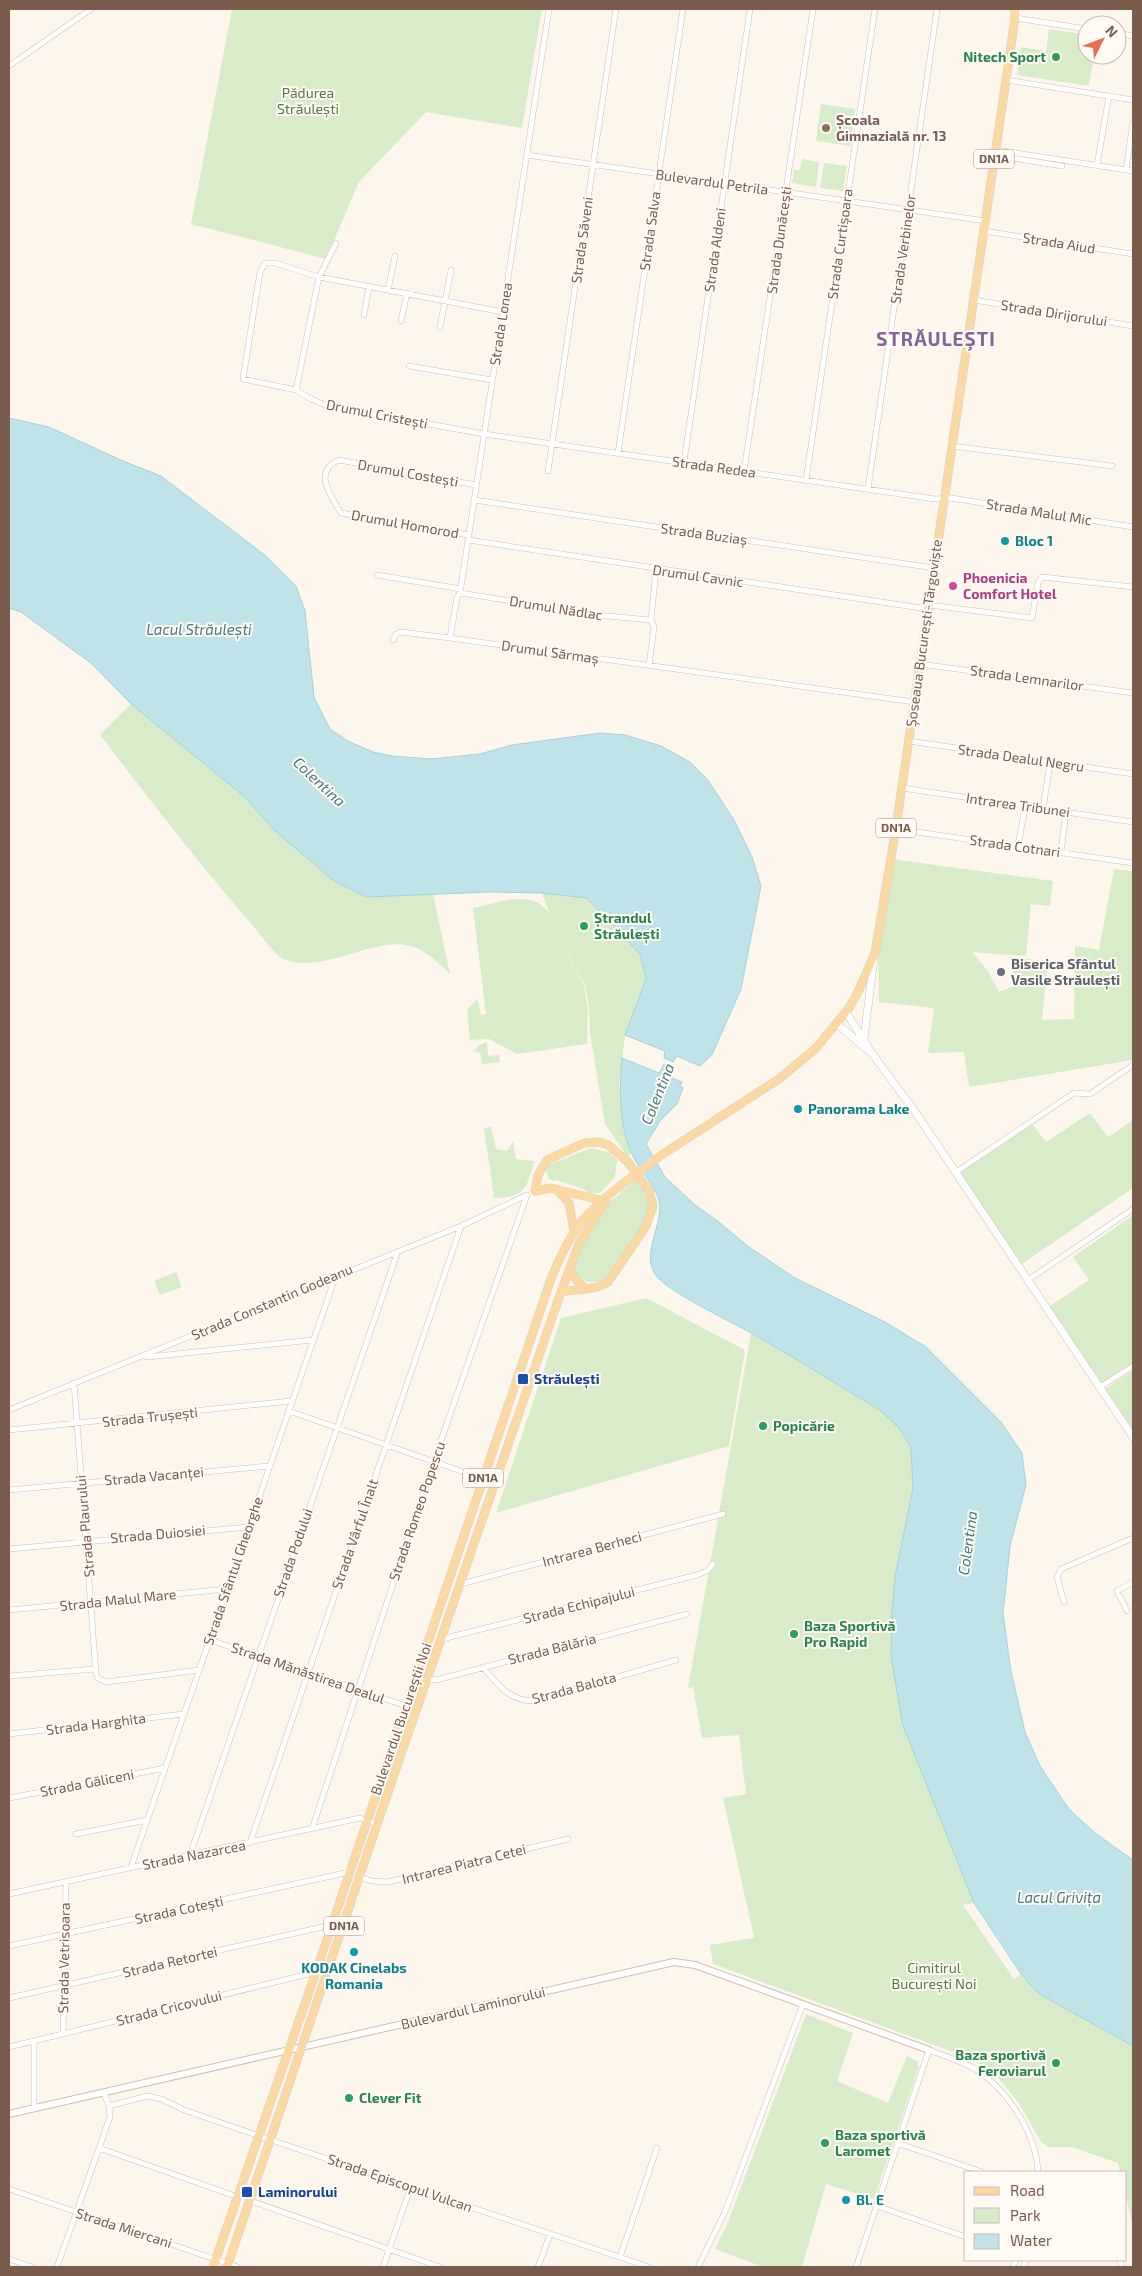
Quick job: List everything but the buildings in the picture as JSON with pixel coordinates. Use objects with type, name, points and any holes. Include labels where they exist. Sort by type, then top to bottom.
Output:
[{"type":"main road","name":"Șoseaua București-Târgoviște","points":[[663,1154],[792,1069],[815,1049],[846,1012],[859,990],[875,953],[896,829],[986,221],[1015,18],[1014,9]]},
{"type":"main road","name":"Șoseaua București-Târgoviște","points":[[1015,18],[1019,9]]},
{"type":"main road","points":[[864,1039],[875,953]]},
{"type":"main road","points":[[846,1012],[864,1039],[870,1052]]},
{"type":"main road","points":[[837,1024],[870,1052],[912,1107],[1133,1436]]},
{"type":"main road","points":[[531,1193],[538,1175],[547,1160],[584,1143],[594,1142],[608,1145],[618,1151],[649,1191],[653,1206],[649,1220],[608,1282],[600,1287],[583,1287],[561,1292]]},
{"type":"main road","name":"Bulevardul Bucureștii Noi","points":[[213,2267],[316,1972],[551,1279],[562,1252],[574,1231],[600,1200],[663,1154]]},
{"type":"main road","points":[[531,1193],[546,1188],[556,1189],[600,1200]]},
{"type":"main road","name":"Bulevardul Bucureștii Noi","points":[[228,2266],[561,1292],[584,1232],[616,1188]]},
{"type":"main road","points":[[556,1189],[569,1203],[574,1231]]},
{"type":"main road","points":[[569,1271],[583,1287]]},
{"type":"street","points":[[9,66],[91,9]]},
{"type":"street","name":"Strada Lonea","points":[[450,638],[457,598],[461,591],[549,9]]},
{"type":"street","name":"Strada Săveni","points":[[548,471],[616,9]]},
{"type":"street","name":"Strada Salva","points":[[618,453],[683,9]]},
{"type":"street","name":"Strada Aldeni","points":[[684,462],[750,9]]},
{"type":"street","name":"Strada Dunăcești","points":[[744,471],[813,9]]},
{"type":"street","name":"Strada Curtișoara","points":[[806,480],[875,9]]},
{"type":"street","name":"Strada Verbinelor","points":[[868,489],[938,9]]},
{"type":"street","points":[[1015,18],[1077,27]]},
{"type":"street","points":[[1006,80],[1133,100]]},
{"type":"street","points":[[1097,165],[1109,96]]},
{"type":"street","points":[[1126,170],[1133,122]]},
{"type":"street","points":[[995,152],[1133,171]]},
{"type":"street","points":[[995,152],[1062,166]]},
{"type":"street","name":"Bulevardul Petrila","points":[[527,155],[986,221]]},
{"type":"street","name":"Strada Aiud","points":[[984,231],[1133,254]]},
{"type":"street","points":[[296,390],[319,277],[336,243]]},
{"type":"street","points":[[388,290],[394,256]]},
{"type":"street","name":"Drumul Cristești","points":[[319,277],[275,263],[265,263],[262,267],[243,379],[296,390],[328,406],[484,434]]},
{"type":"street","points":[[440,327],[450,270]]},
{"type":"street","points":[[319,277],[503,312]]},
{"type":"street","points":[[364,315],[369,286]]},
{"type":"street","points":[[401,321],[407,294]]},
{"type":"street","name":"Strada Dirijorului","points":[[974,300],[1133,326]]},
{"type":"street","points":[[409,366],[492,380]]},
{"type":"street","name":"Strada Redea","points":[[484,434],[944,499]]},
{"type":"street","points":[[952,446],[1112,466]]},
{"type":"street","name":"Drumul Costești","points":[[341,513],[325,485],[324,478],[327,469],[339,460],[476,485]]},
{"type":"street","name":"Strada Malul Mic","points":[[944,499],[951,498],[1133,528]]},
{"type":"street","name":"Strada Buziaș","points":[[474,500],[934,568]]},
{"type":"street","name":"Drumul Homorod","points":[[341,513],[468,538]]},
{"type":"street","name":"Drumul Cavnic","points":[[468,538],[656,570],[929,607],[1032,618],[1038,583],[1042,577],[1133,587]]},
{"type":"street","points":[[649,666],[654,627],[651,620],[656,570]]},
{"type":"street","name":"Drumul Nădlac","points":[[377,575],[606,616],[651,620]]},
{"type":"street","name":"Drumul Sărmaș","points":[[393,640],[396,634],[401,632],[914,702]]},
{"type":"street","name":"Strada Lemnarilor","points":[[920,664],[1133,693]]},
{"type":"street","name":"Strada Dealul Negru","points":[[909,741],[1133,774]]},
{"type":"street","points":[[1043,809],[1050,763]]},
{"type":"street","name":"Intrarea Tribunei","points":[[902,788],[1133,822]]},
{"type":"street","points":[[1018,846],[1025,806]]},
{"type":"street","points":[[1061,852],[1066,813]]},
{"type":"street","name":"Strada Cotnari","points":[[896,829],[1133,863]]},
{"type":"street","points":[[956,1172],[1074,1093],[1090,1094],[1133,1065]]},
{"type":"street","name":"Strada Constantin Godeanu","points":[[9,1410],[461,1226],[531,1193]]},
{"type":"street","name":"Strada Romeo Popescu","points":[[312,1829],[434,1460],[531,1193]]},
{"type":"street","points":[[1028,1280],[1133,1209]]},
{"type":"street","name":"Strada Vârful Înalt","points":[[250,1843],[385,1443],[461,1226]]},
{"type":"street","name":"Strada Podului","points":[[190,1855],[336,1426],[398,1251]]},
{"type":"street","name":"Strada Sfântul Gheorghe","points":[[131,1867],[291,1401],[336,1276]]},
{"type":"street","points":[[140,1358],[313,1340]]},
{"type":"street","points":[[1100,1387],[1133,1366]]},
{"type":"street","name":"Strada Plaurului","points":[[74,1383],[95,1669]]},
{"type":"street","name":"Strada Trușești","points":[[9,1430],[78,1425],[291,1401]]},
{"type":"street","points":[[289,1411],[434,1460],[495,1483]]},
{"type":"street","name":"Strada Vacanței","points":[[9,1490],[269,1466]]},
{"type":"street","name":"Intrarea Berheci","points":[[461,1584],[723,1514]]},
{"type":"street","name":"Strada Duiosiei","points":[[9,1549],[248,1527]]},
{"type":"street","points":[[1064,1602],[1057,1577],[1061,1569],[1133,1538]]},
{"type":"street","name":"Strada Echipajului","points":[[442,1639],[697,1575],[707,1571],[713,1564]]},
{"type":"street","points":[[1128,1611],[1117,1591],[1133,1582]]},
{"type":"street","name":"Strada Malul Mare","points":[[9,1610],[227,1589]]},
{"type":"street","name":"Strada Bălăria","points":[[416,1677],[436,1680],[687,1614]]},
{"type":"street","name":"Strada Mănăstirea Dealul","points":[[210,1640],[406,1706]]},
{"type":"street","name":"Strada Balota","points":[[483,1667],[508,1694],[516,1699],[534,1701],[676,1660]]},
{"type":"street","points":[[9,1676],[95,1669],[98,1678],[106,1682],[199,1670]]},
{"type":"street","name":"Strada Harghita","points":[[9,1734],[184,1714]]},
{"type":"street","name":"Strada Găliceni","points":[[9,1798],[165,1768]]},
{"type":"street","name":"Strada Nazarcea","points":[[9,1894],[360,1818],[378,1824]]},
{"type":"street","points":[[76,1834],[148,1820]]},
{"type":"street","name":"Intrarea Piatra Cetei","points":[[360,1877],[371,1881],[388,1882],[401,1880],[568,1839]]},
{"type":"street","name":"Strada Cotești","points":[[9,1946],[350,1872]]},
{"type":"street","name":"Strada Vetrisoara","points":[[63,2034],[66,1882]]},
{"type":"street","name":"Strada Retortei","points":[[9,1998],[331,1925]]},
{"type":"street","name":"Bulevardul Laminorului","points":[[9,2114],[674,1962],[695,1965],[929,2050]]},
{"type":"street","name":"Strada Cricovului","points":[[9,2048],[329,1969]]},
{"type":"street","points":[[698,2267],[725,2212],[803,2004]]},
{"type":"street","points":[[308,2033],[313,2042],[318,2043]]},
{"type":"street","points":[[34,2042],[34,2108]]},
{"type":"street","points":[[856,2267],[929,2050],[974,2069],[996,2087],[1026,2128],[1033,2144],[1038,2171]]},
{"type":"street","points":[[57,2267],[110,2117],[109,2106],[104,2093]]},
{"type":"street","name":"Strada Episcopul Vulcan","points":[[109,2106],[153,2096],[184,2110],[259,2136],[649,2267]]},
{"type":"street","points":[[897,2144],[979,2171]]},
{"type":"street","points":[[99,2148],[238,2197]]},
{"type":"street","points":[[620,2257],[657,2148]]},
{"type":"street","points":[[383,2267],[411,2186]]},
{"type":"street","name":"Strada Miercani","points":[[9,2189],[216,2258],[228,2266],[238,2267]]},
{"type":"street","points":[[250,2201],[440,2267]]},
{"type":"street","points":[[877,2206],[964,2236]]},
{"type":"street","points":[[538,2267],[550,2234]]},
{"type":"street","points":[[9,2259],[32,2267]]},
{"type":"green space","name":"Pădurea Străulești","points":[[232,9],[542,9],[522,128],[426,112],[359,182],[326,259],[191,224]]},
{"type":"green space","name":"Nitech Sport","points":[[1049,29],[1077,33],[1077,65],[1092,65],[1089,86],[1017,75],[1021,47],[1046,51]]},
{"type":"green space","points":[[821,104],[855,109],[850,146],[816,141]]},
{"type":"green space","points":[[802,159],[819,162],[816,187],[792,183],[794,170],[800,170]]},
{"type":"green space","points":[[824,163],[847,166],[843,191],[820,188]]},
{"type":"green space","points":[[131,704],[245,797],[273,829],[334,881],[366,897],[433,894],[450,974],[417,948],[397,944],[367,949],[317,962],[301,963],[285,960],[277,955],[156,808],[100,735]]},
{"type":"green space","points":[[891,859],[1053,881],[1050,906],[1031,904],[1026,956],[972,952],[988,971],[999,992],[1017,985],[1009,957],[1048,961],[1042,1020],[1074,1019],[1075,946],[1099,950],[1114,869],[1133,871],[1133,1060],[969,1087],[964,1052],[928,1053],[934,1008],[879,1002],[878,937]]},
{"type":"green space","points":[[542,893],[587,898],[640,954],[646,979],[625,1035],[619,1084],[625,1128],[631,1154],[627,1156],[605,1124],[590,1033],[589,1008],[585,985],[560,942],[584,985],[588,1012],[587,1044],[517,1054],[489,1039],[470,1040],[467,1010],[476,1000],[478,1001],[481,1015],[486,1014],[473,908],[514,899],[524,899],[542,905],[549,913]]},
{"type":"green space","points":[[487,1042],[488,1056],[499,1055],[500,1062],[482,1064],[480,1052],[474,1052],[479,1045]]},
{"type":"green space","points":[[1090,1113],[1108,1137],[1133,1120],[1133,1188],[1019,1266],[956,1173],[1031,1122],[1046,1142]]},
{"type":"green space","points":[[491,1127],[496,1149],[507,1151],[513,1141],[516,1159],[534,1161],[527,1184],[518,1194],[504,1198],[494,1198],[484,1128]]},
{"type":"green space","points":[[591,1148],[608,1152],[617,1160],[615,1177],[600,1193],[589,1193],[583,1189],[556,1180],[552,1181],[548,1178],[546,1168],[550,1164]]},
{"type":"green space","points":[[636,1179],[645,1191],[648,1199],[648,1209],[640,1230],[606,1279],[588,1282],[577,1275],[574,1270],[576,1255],[602,1209]]},
{"type":"green space","points":[[1133,1215],[1133,1366],[1100,1387],[1047,1308],[1089,1280],[1073,1257]]},
{"type":"green space","points":[[176,1272],[182,1287],[160,1295],[154,1281]]},
{"type":"green space","points":[[646,1298],[745,1350],[729,1446],[496,1513],[561,1318]]},
{"type":"green space","name":"Baza Sportivă Pro Rapid","points":[[751,1333],[881,1411],[899,1428],[911,1448],[913,1488],[895,1577],[903,1726],[974,1903],[963,1905],[1014,1979],[1021,1974],[1039,1994],[1133,2046],[1133,2228],[1127,2200],[1127,2171],[1120,2171],[1118,2163],[1072,2147],[1048,2147],[1042,2143],[1018,2102],[992,2070],[964,2056],[713,1964],[710,1945],[754,1938],[723,1798],[746,1794],[739,1735],[702,1738],[693,1687],[688,1688]]},
{"type":"green space","points":[[1133,1370],[1133,1437],[1102,1391]]},
{"type":"green space","name":"Baza sportivă Laromet","points":[[806,2014],[853,2033],[837,2081],[888,2103],[907,2056],[917,2061],[919,2067],[874,2199],[826,2184],[802,2267],[763,2267],[715,2249],[726,2227]]},
{"type":"water","name":"Lacul Străulești","points":[[9,418],[49,427],[161,476],[266,556],[296,586],[305,611],[314,697],[330,729],[348,741],[373,752],[392,756],[431,759],[480,754],[512,745],[600,733],[625,735],[661,746],[690,762],[708,780],[734,820],[752,857],[761,886],[741,989],[712,1055],[700,1066],[677,1056],[673,1062],[664,1058],[665,1051],[625,1035],[646,979],[640,954],[587,898],[542,893],[490,892],[366,897],[334,881],[273,829],[245,797],[131,704],[92,664],[21,612],[9,608]]},
{"type":"water","name":"Lacul Grivița","points":[[622,1058],[659,1073],[664,1064],[673,1068],[669,1077],[682,1082],[680,1086],[683,1088],[677,1104],[660,1121],[646,1144],[665,1177],[695,1205],[749,1247],[795,1278],[885,1322],[926,1347],[1001,1422],[1022,1453],[1026,1485],[1010,1546],[1003,1614],[1011,1671],[1025,1732],[1040,1766],[1069,1809],[1095,1833],[1133,1860],[1133,2046],[1039,1994],[1021,1974],[974,1903],[903,1726],[891,1657],[892,1611],[895,1577],[913,1488],[911,1448],[899,1428],[881,1411],[767,1342],[684,1297],[661,1281],[655,1274],[651,1265],[650,1255],[660,1206],[656,1192],[634,1158],[625,1135],[621,1109],[620,1082]]},
{"type":"place","name":"Nitech Sport","points":[[1056,57]]},
{"type":"place","name":"Școala Gimnazială nr. 13","points":[[826,128]]},
{"type":"place","name":"Bloc 1","points":[[1005,541]]},
{"type":"place","name":"Phoenicia Comfort Hotel","points":[[953,586]]},
{"type":"place","name":"Ștrandul Străulești","points":[[584,926]]},
{"type":"place","name":"Biserica Sfântul Vasile Străulești","points":[[1001,972]]},
{"type":"place","name":"Panorama Lake","points":[[798,1109]]},
{"type":"place","name":"Străulești","points":[[523,1379]]},
{"type":"place","name":"Popicărie","points":[[763,1426]]},
{"type":"place","name":"Baza Sportivă Pro Rapid","points":[[794,1634]]},
{"type":"place","name":"KODAK Cinelabs Romania","points":[[354,1952]]},
{"type":"place","name":"Baza sportivă Feroviarul","points":[[1056,2063]]},
{"type":"place","name":"Clever Fit","points":[[349,2098]]},
{"type":"place","name":"Baza sportivă Laromet","points":[[825,2143]]},
{"type":"place","name":"Laminorului","points":[[247,2192]]},
{"type":"place","name":"Bl. E","points":[[846,2200]]},
{"type":"district","name":"STRĂULEŞTI","points":[[936,339]]},
{"type":"water label","name":"Colentina","points":[[319,782]]},
{"type":"water label","name":"Colentina","points":[[658,1094]]},
{"type":"water label","name":"Colentina","points":[[968,1543]]},
{"type":"park label","name":"Cimitirul București Noi","points":[[934,1976]]}]
